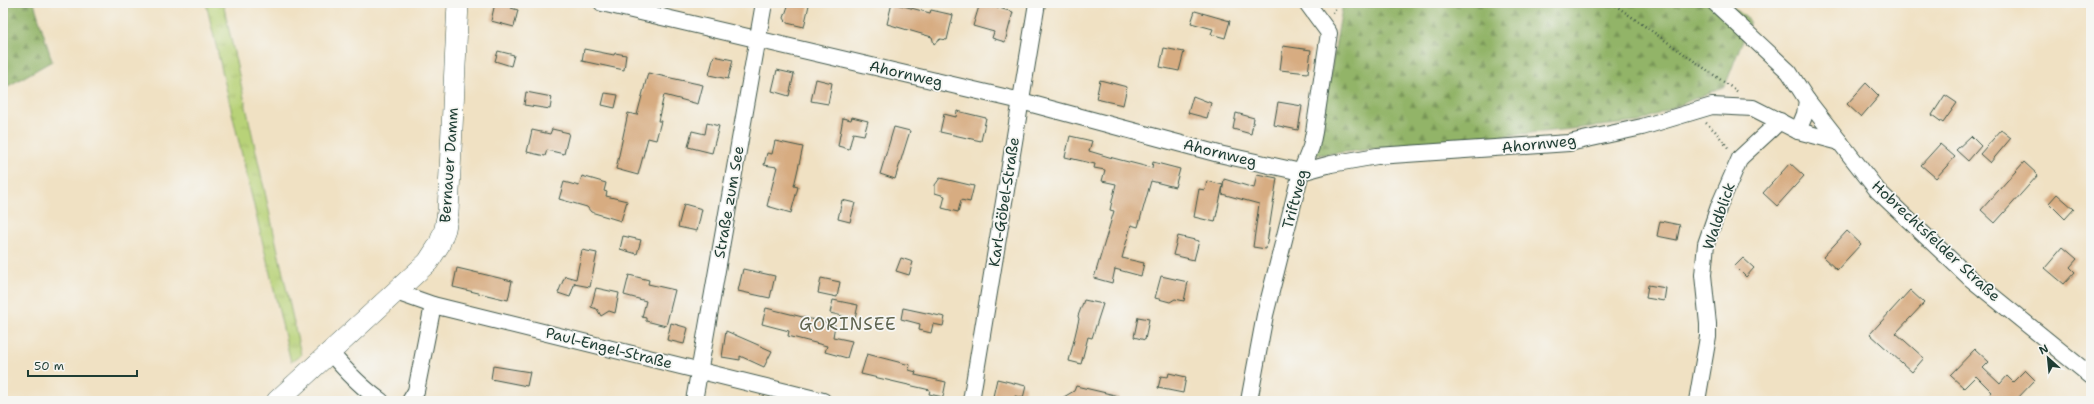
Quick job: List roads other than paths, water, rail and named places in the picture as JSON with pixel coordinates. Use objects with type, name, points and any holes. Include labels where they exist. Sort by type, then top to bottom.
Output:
[{"type":"main road","name":"Bernauer Damm","points":[[277,401],[428,262],[440,245],[445,229],[449,192],[458,3]]},
{"type":"street","name":"Ahornweg","points":[[602,3],[1021,101],[1219,154],[1301,172],[1331,164],[1377,156],[1570,143],[1630,130],[1712,106],[1753,108],[1798,130],[1840,142]]},
{"type":"street","name":"Straße zum See","points":[[694,401],[764,3]]},
{"type":"street","name":"Karl-Göbel-Straße","points":[[971,401],[1037,3]]},
{"type":"street","name":"Triftweg","points":[[1249,401],[1265,315],[1301,172],[1311,147],[1329,33],[1307,3]]},
{"type":"street","name":"Hobrechtsfelder Straße","points":[[1715,3],[1789,72],[1807,100],[1878,191],[1970,278],[2091,376]]},
{"type":"street","points":[[1798,130],[1805,114],[1807,100]]},
{"type":"street","name":"Waldblick","points":[[1697,401],[1708,337],[1703,275],[1706,244],[1740,158],[1780,121]]},
{"type":"street","name":"Paul-Engel-Straße","points":[[396,292],[433,305],[823,401]]},
{"type":"street","points":[[410,401],[416,391],[433,305]]},
{"type":"street","points":[[330,352],[354,379],[381,401]]},
{"type":"district","name":"GORINSEE","points":[[848,324]]}]
